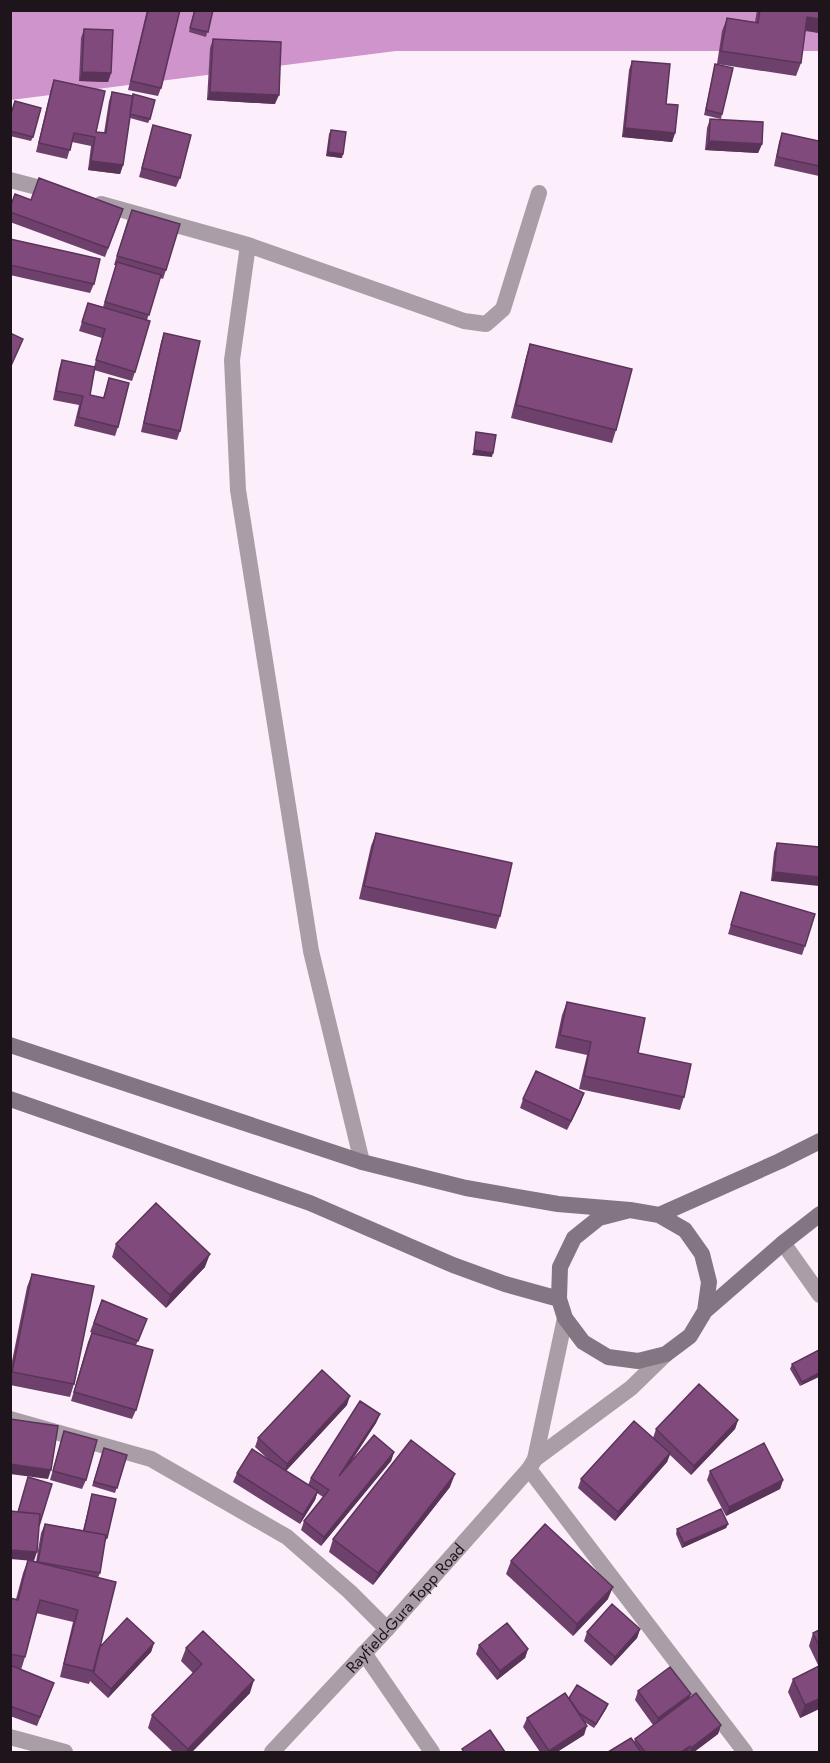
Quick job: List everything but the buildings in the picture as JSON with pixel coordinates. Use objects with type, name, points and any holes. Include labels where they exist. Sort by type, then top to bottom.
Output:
[{"type":"main road","points":[[10,1045],[362,1162],[466,1188],[558,1204],[630,1210],[659,1215],[685,1230],[702,1254],[709,1282],[705,1311]]},
{"type":"main road","points":[[10,1099],[309,1203],[453,1265],[505,1284],[559,1299]]},
{"type":"main road","points":[[659,1215],[819,1141]]},
{"type":"main road","points":[[630,1210],[599,1218],[574,1238],[560,1267],[559,1299],[565,1318],[583,1342],[608,1356],[638,1360],[666,1354],[690,1336],[705,1311],[819,1214]]},
{"type":"street","points":[[10,180],[67,195]]},
{"type":"street","points":[[90,201],[248,245],[464,321],[486,324],[503,309],[539,193]]},
{"type":"street","points":[[248,245],[232,360],[238,490],[310,951],[362,1162]]},
{"type":"street","points":[[783,1243],[819,1295]]},
{"type":"street","points":[[565,1318],[532,1464],[745,1752]]},
{"type":"street","name":"Rayfield-Gura Topp Road","points":[[272,1752],[387,1629],[532,1464],[631,1388],[666,1354]]},
{"type":"street","points":[[10,1419],[151,1459],[287,1537],[350,1592],[387,1629]]},
{"type":"street","points":[[364,1653],[432,1752]]},
{"type":"street","points":[[10,1737],[65,1752]]},
{"type":"shaded area","points":[[10,11],[819,11],[819,51],[396,51],[11,100]]}]
